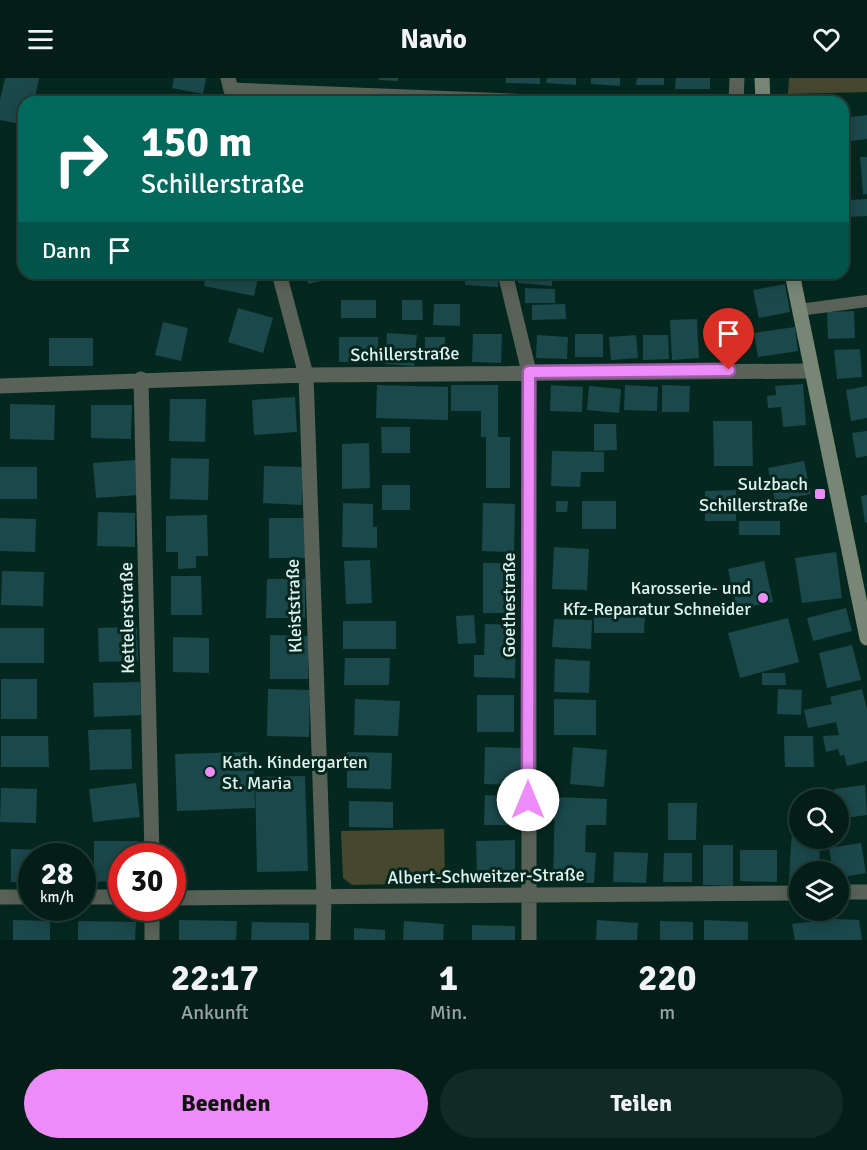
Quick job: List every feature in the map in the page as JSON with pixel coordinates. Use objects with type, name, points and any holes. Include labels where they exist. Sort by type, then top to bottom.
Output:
[{"type":"main road","points":[[762,78],[763,96]]},
{"type":"main road","points":[[793,279],[811,371],[862,589],[867,638]]},
{"type":"street","points":[[736,96],[737,78]]},
{"type":"street","points":[[231,90],[380,96]]},
{"type":"street","name":"Kleiststraße","points":[[281,279],[306,375],[324,897],[323,940]]},
{"type":"street","name":"Goethestraße","points":[[506,279],[529,372],[529,940]]},
{"type":"street","name":"Schillerstraße","points":[[0,386],[141,379],[306,375],[811,371]]},
{"type":"street","name":"Kettelerstraße","points":[[141,379],[152,843]]},
{"type":"street","points":[[849,892],[867,892]]},
{"type":"street","name":"Albert-Schweitzer-Straße","points":[[186,897],[789,893]]},
{"type":"street","points":[[0,897],[18,897]]},
{"type":"street","points":[[152,921],[152,940]]},
{"type":"lane","points":[[799,310],[867,301]]},
{"type":"green space","points":[[789,78],[867,78],[867,92],[788,94]]},
{"type":"green space","points":[[444,829],[445,883],[352,885],[343,878],[341,831]]},
{"type":"building","points":[[5,78],[39,78],[35,96],[18,96],[18,124],[0,120],[0,100]]},
{"type":"building","points":[[174,78],[206,78],[203,94],[172,88]]},
{"type":"building","points":[[379,78],[398,78],[398,81],[379,80]]},
{"type":"building","points":[[506,78],[540,78],[540,84],[506,83]]},
{"type":"building","points":[[547,78],[576,78],[576,85],[546,83]]},
{"type":"building","points":[[591,78],[620,78],[620,86],[591,84]]},
{"type":"building","points":[[637,78],[664,78],[664,85],[636,85]]},
{"type":"building","points":[[676,78],[710,78],[710,89],[675,89]]},
{"type":"building","points":[[867,115],[867,139],[849,141],[849,117]]},
{"type":"building","points":[[860,157],[867,157],[867,194],[863,195]]},
{"type":"building","points":[[850,159],[851,197],[849,197]]},
{"type":"building","points":[[867,199],[867,216],[849,217],[849,200]]},
{"type":"building","points":[[205,279],[258,279],[254,296],[204,286]]},
{"type":"building","points":[[307,279],[330,279],[308,284]]},
{"type":"building","points":[[466,279],[499,279],[498,287],[465,285]]},
{"type":"building","points":[[518,279],[553,279],[552,286],[518,283]]},
{"type":"building","points":[[785,284],[790,312],[759,318],[753,290]]},
{"type":"building","points":[[525,288],[555,289],[555,303],[525,303]]},
{"type":"building","points":[[341,300],[376,300],[376,318],[341,318]]},
{"type":"building","points":[[402,300],[422,300],[423,320],[402,320]]},
{"type":"building","points":[[434,304],[460,304],[460,326],[433,325]]},
{"type":"building","points":[[565,304],[566,319],[532,320],[532,305]]},
{"type":"building","points":[[238,308],[273,318],[263,353],[228,342]]},
{"type":"building","points":[[854,311],[855,338],[828,339],[827,312]]},
{"type":"building","points":[[697,319],[699,358],[672,360],[670,320]]},
{"type":"building","points":[[163,322],[188,328],[181,361],[155,355]]},
{"type":"building","points":[[795,327],[798,351],[758,357],[754,333]]},
{"type":"building","points":[[387,333],[417,335],[414,366],[385,364]]},
{"type":"building","points":[[473,334],[502,334],[501,363],[472,362]]},
{"type":"building","points":[[575,334],[603,334],[603,357],[575,357]]},
{"type":"building","points":[[537,335],[568,337],[567,359],[536,358]]},
{"type":"building","points":[[636,335],[638,358],[611,360],[609,337]]},
{"type":"building","points":[[643,335],[668,335],[669,359],[643,360]]},
{"type":"building","points":[[339,337],[378,337],[378,362],[339,362]]},
{"type":"building","points":[[425,337],[445,337],[445,361],[425,362]]},
{"type":"building","points":[[49,338],[93,338],[93,366],[49,366]]},
{"type":"building","points":[[860,349],[862,377],[837,379],[834,350]]},
{"type":"building","points":[[803,384],[806,425],[783,427],[781,407],[768,408],[767,396],[776,395],[775,386]]},
{"type":"building","points":[[377,385],[448,387],[448,420],[376,418]]},
{"type":"building","points":[[451,385],[498,385],[498,437],[510,437],[510,488],[486,488],[486,437],[481,437],[481,411],[451,411]]},
{"type":"building","points":[[551,385],[583,387],[582,412],[550,411]]},
{"type":"building","points":[[625,385],[658,387],[657,411],[624,410]]},
{"type":"building","points":[[662,385],[690,386],[689,412],[662,412]]},
{"type":"building","points":[[589,386],[621,389],[619,413],[587,410]]},
{"type":"building","points":[[867,386],[867,418],[851,421],[846,390]]},
{"type":"building","points":[[295,397],[297,432],[254,435],[252,400]]},
{"type":"building","points":[[170,399],[206,399],[205,442],[169,441]]},
{"type":"building","points":[[10,404],[55,405],[54,440],[10,439]]},
{"type":"building","points":[[91,405],[132,405],[131,439],[91,438]]},
{"type":"building","points":[[713,421],[752,421],[753,466],[714,466]]},
{"type":"building","points":[[594,424],[616,424],[617,450],[594,451]]},
{"type":"building","points":[[381,427],[410,427],[410,453],[382,453]]},
{"type":"building","points":[[867,431],[867,456],[856,458],[852,433]]},
{"type":"building","points":[[369,443],[370,488],[342,489],[342,444]]},
{"type":"building","points":[[552,451],[604,452],[604,472],[581,472],[580,487],[551,486]]},
{"type":"building","points":[[171,458],[209,459],[208,500],[170,499]]},
{"type":"building","points":[[136,460],[139,495],[96,498],[93,463]]},
{"type":"building","points":[[804,461],[811,494],[775,501],[768,468]]},
{"type":"building","points":[[264,466],[303,467],[302,505],[263,503]]},
{"type":"building","points":[[0,467],[37,467],[37,499],[0,499]]},
{"type":"building","points":[[382,485],[410,485],[410,510],[382,510]]},
{"type":"building","points":[[736,490],[736,521],[705,521],[705,491]]},
{"type":"building","points":[[867,495],[867,522],[865,523],[861,496]]},
{"type":"building","points":[[556,501],[568,501],[567,512],[556,512]]},
{"type":"building","points":[[582,501],[616,501],[616,529],[582,529]]},
{"type":"building","points":[[343,503],[373,504],[373,527],[377,527],[377,548],[342,547]]},
{"type":"building","points":[[483,503],[515,504],[514,552],[482,551]]},
{"type":"building","points":[[98,512],[135,513],[135,547],[97,546]]},
{"type":"building","points":[[207,515],[208,556],[196,556],[196,568],[178,569],[178,552],[166,552],[166,516]]},
{"type":"building","points":[[0,518],[36,519],[35,552],[0,551]]},
{"type":"building","points":[[269,518],[306,518],[306,558],[269,558]]},
{"type":"building","points":[[739,521],[780,521],[780,535],[739,535]]},
{"type":"building","points":[[554,547],[589,549],[587,590],[552,589]]},
{"type":"building","points":[[836,552],[842,598],[802,603],[795,558]]},
{"type":"building","points":[[370,560],[372,603],[346,604],[344,561]]},
{"type":"building","points":[[764,561],[773,602],[737,609],[728,569]]},
{"type":"building","points":[[483,563],[515,563],[515,613],[483,613]]},
{"type":"building","points":[[2,571],[44,572],[43,606],[1,605]]},
{"type":"building","points":[[171,576],[201,576],[202,615],[171,615]]},
{"type":"building","points":[[267,579],[305,579],[305,618],[266,618]]},
{"type":"building","points":[[846,608],[852,631],[813,641],[807,618]]},
{"type":"building","points":[[474,615],[476,643],[458,644],[456,616]]},
{"type":"building","points":[[594,615],[645,616],[644,633],[594,633]]},
{"type":"building","points":[[788,618],[799,662],[740,678],[728,633]]},
{"type":"building","points":[[554,619],[592,620],[591,649],[552,647]]},
{"type":"building","points":[[343,621],[396,621],[396,649],[343,649]]},
{"type":"building","points":[[485,624],[516,625],[515,678],[474,677],[474,655],[484,655]]},
{"type":"building","points":[[137,627],[138,661],[99,662],[98,628]]},
{"type":"building","points":[[0,628],[44,628],[44,663],[0,663]]},
{"type":"building","points":[[270,635],[308,636],[308,679],[270,679]]},
{"type":"building","points":[[173,637],[209,638],[209,673],[173,672]]},
{"type":"building","points":[[852,645],[861,680],[827,688],[819,653]]},
{"type":"building","points":[[345,658],[390,658],[389,685],[344,685]]},
{"type":"building","points":[[555,659],[590,661],[589,693],[554,692]]},
{"type":"building","points":[[762,673],[785,673],[786,685],[762,685]]},
{"type":"building","points":[[1,679],[37,679],[37,719],[1,719]]},
{"type":"building","points":[[140,682],[141,715],[94,717],[93,683]]},
{"type":"building","points":[[268,689],[310,690],[309,737],[267,736]]},
{"type":"building","points":[[778,689],[802,690],[801,715],[777,714]]},
{"type":"building","points":[[862,689],[867,709],[867,761],[847,766],[844,755],[840,756],[838,749],[826,752],[823,736],[839,735],[836,722],[808,728],[804,710],[832,704],[830,697]]},
{"type":"building","points":[[477,695],[514,695],[514,732],[477,732]]},
{"type":"building","points":[[355,699],[400,701],[398,736],[354,735]]},
{"type":"building","points":[[554,699],[596,700],[596,735],[554,735]]},
{"type":"building","points":[[131,729],[132,769],[90,770],[88,730]]},
{"type":"building","points":[[1,736],[48,736],[49,767],[1,767]]},
{"type":"building","points":[[784,736],[813,736],[814,767],[785,767]]},
{"type":"building","points":[[485,747],[521,748],[520,785],[484,784]]},
{"type":"building","points":[[573,747],[607,750],[604,787],[570,784]]},
{"type":"building","points":[[253,752],[255,808],[177,811],[175,754]]},
{"type":"building","points":[[347,752],[392,753],[391,789],[347,788]]},
{"type":"building","points":[[305,776],[308,871],[257,872],[255,777]]},
{"type":"building","points":[[136,783],[140,817],[93,822],[89,789]]},
{"type":"building","points":[[865,785],[867,815],[849,817],[849,789],[834,789]]},
{"type":"building","points":[[1,788],[37,789],[36,823],[0,822]]},
{"type":"building","points":[[485,795],[515,796],[514,825],[484,825]]},
{"type":"building","points":[[555,797],[607,799],[606,825],[586,825],[585,852],[596,853],[594,883],[553,882]]},
{"type":"building","points":[[349,801],[393,802],[393,828],[349,827]]},
{"type":"building","points":[[668,803],[697,803],[696,840],[668,840]]},
{"type":"building","points":[[515,840],[515,879],[477,880],[476,841]]},
{"type":"building","points":[[94,841],[138,841],[138,843],[108,843],[108,882],[96,882],[96,843]]},
{"type":"building","points":[[861,843],[866,873],[849,876],[849,861],[831,861],[829,849],[849,849],[849,845]]},
{"type":"building","points":[[703,845],[733,845],[733,886],[703,885]]},
{"type":"building","points":[[11,849],[18,849],[18,882],[11,882]]},
{"type":"building","points":[[791,849],[820,849],[819,861],[790,861]]},
{"type":"building","points":[[740,850],[777,850],[777,882],[740,881]]},
{"type":"building","points":[[614,852],[648,853],[646,883],[613,882]]},
{"type":"building","points":[[664,853],[692,853],[692,882],[663,882]]},
{"type":"building","points":[[13,920],[50,921],[50,940],[13,940]]},
{"type":"building","points":[[597,920],[638,923],[637,940],[596,940]]},
{"type":"building","points":[[704,920],[748,922],[748,940],[704,940]]},
{"type":"building","points":[[859,920],[862,940],[795,940],[792,924]]},
{"type":"building","points":[[78,921],[136,922],[135,940],[78,940]]},
{"type":"building","points":[[179,921],[237,921],[236,940],[179,940]]},
{"type":"building","points":[[404,921],[444,924],[443,940],[403,940]]},
{"type":"building","points":[[660,921],[693,922],[693,940],[660,940]]},
{"type":"building","points":[[252,922],[309,923],[309,940],[251,940]]},
{"type":"building","points":[[472,925],[515,926],[515,940],[472,940]]},
{"type":"building","points":[[354,928],[385,930],[385,940],[354,940]]},
{"type":"place","name":"Sulzbach Schillerstraße","points":[[820,494]]},
{"type":"place","name":"Karosserie- und Kfz-Reparatur Schneider","points":[[763,598]]},
{"type":"place","name":"Kath. Kindergarten St. Maria","points":[[210,772]]},
{"type":"route","points":[[528,800],[529,372],[729,370]]}]
